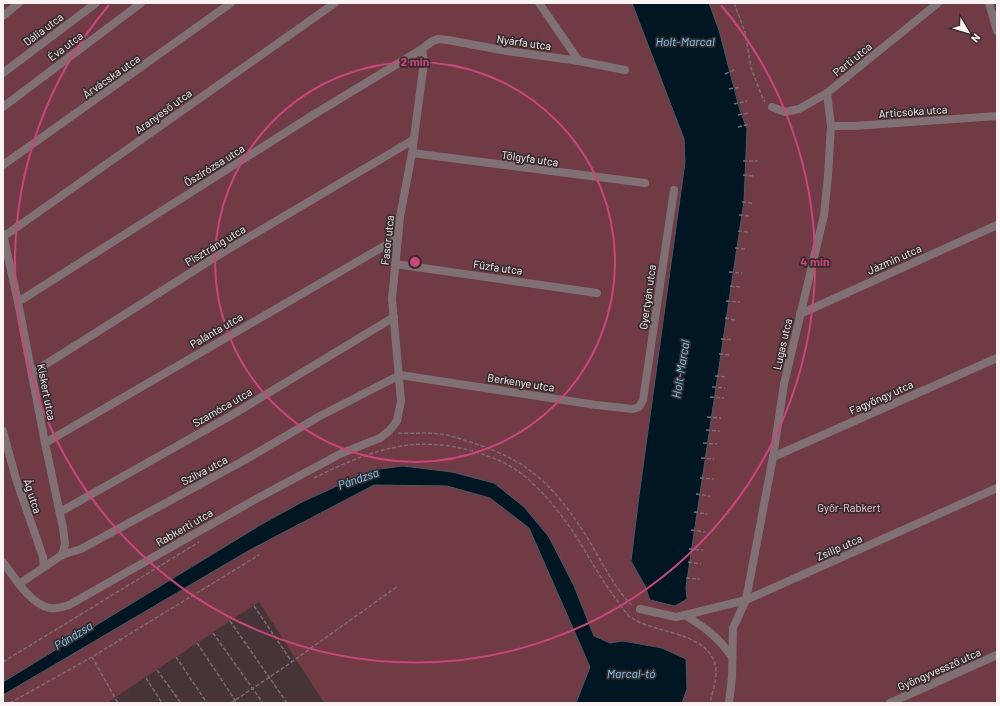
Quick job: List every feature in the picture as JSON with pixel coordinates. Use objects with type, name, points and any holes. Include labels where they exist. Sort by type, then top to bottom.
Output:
[{"type":"street","points":[[3,16],[19,3]]},
{"type":"street","name":"Dália utca","points":[[3,73],[96,3]]},
{"type":"street","name":"Éva utca","points":[[3,107],[141,3]]},
{"type":"street","name":"Árvácska utca","points":[[3,165],[231,3]]},
{"type":"street","name":"Aranyeső utca","points":[[3,236],[335,3]]},
{"type":"street","points":[[539,3],[579,61]]},
{"type":"street","name":"Parti utca","points":[[772,107],[785,112],[799,109],[827,93],[938,3]]},
{"type":"street","points":[[989,3],[997,31]]},
{"type":"street","name":"Nyárfa utca","points":[[422,49],[430,42],[448,40],[508,52],[579,61],[625,70]]},
{"type":"street","name":"Fasor utca","points":[[389,431],[397,421],[401,401],[400,375],[392,299],[400,217],[412,153],[424,62],[422,49]]},
{"type":"street","name":"Őszirózsa utca","points":[[18,302],[422,49]]},
{"type":"street","name":"Lugas utca","points":[[732,657],[733,628],[746,600],[773,457],[784,384],[824,215],[831,126],[827,93]]},
{"type":"street","name":"Articsóka utca","points":[[831,126],[854,126],[997,116]]},
{"type":"street","name":"Pisztráng utca","points":[[32,373],[217,256],[413,140]]},
{"type":"street","name":"Tölgyfa utca","points":[[412,153],[645,183]]},
{"type":"street","name":"Gyertyán utca","points":[[639,407],[643,400],[674,190]]},
{"type":"street","name":"Jázmin utca","points":[[800,314],[997,225]]},
{"type":"street","name":"Kiskert utca","points":[[3,236],[18,302],[60,512],[65,544],[62,555]]},
{"type":"street","name":"Palánta utca","points":[[45,443],[398,238]]},
{"type":"street","name":"Fűzfa utca","points":[[395,264],[597,293]]},
{"type":"street","name":"Szamóca utca","points":[[60,512],[232,415],[394,317]]},
{"type":"street","name":"Fagyöngy utca","points":[[773,457],[997,358]]},
{"type":"street","name":"Berkenye utca","points":[[400,375],[596,405],[633,409],[639,407]]},
{"type":"street","name":"Szilva utca","points":[[19,584],[62,555],[81,549],[243,461],[320,416],[400,375]]},
{"type":"street","name":"Ág utca","points":[[3,431],[16,479],[43,557],[44,567]]},
{"type":"street","name":"Rabkerti utca","points":[[3,562],[19,584],[33,599],[42,605],[50,608],[59,608],[69,605],[256,498],[340,454],[380,438],[389,431]]},
{"type":"street","name":"Zsilip utca","points":[[685,615],[746,600],[997,488]]},
{"type":"street","points":[[640,609],[676,617],[685,615],[709,631],[720,641],[732,657],[732,677],[729,703]]},
{"type":"street","name":"Gyöngyvessző utca","points":[[890,703],[997,655]]},
{"type":"path","points":[[734,3],[745,32],[752,68],[761,94],[766,103],[772,107]]},
{"type":"path","points":[[725,74],[734,70]]},
{"type":"path","points":[[729,89],[741,87]]},
{"type":"path","points":[[734,104],[747,101]]},
{"type":"path","points":[[738,116],[750,112]]},
{"type":"path","points":[[738,127],[750,124]]},
{"type":"path","points":[[743,161],[758,161]]},
{"type":"path","points":[[743,175],[753,176]]},
{"type":"path","points":[[742,202],[753,203]]},
{"type":"path","points":[[739,215],[750,216]]},
{"type":"path","points":[[738,231],[748,232]]},
{"type":"path","points":[[735,248],[745,249]]},
{"type":"path","points":[[729,272],[742,273]]},
{"type":"path","points":[[730,286],[740,287]]},
{"type":"path","points":[[726,301],[740,302]]},
{"type":"path","points":[[725,318],[735,320]]},
{"type":"path","points":[[721,338],[733,340]]},
{"type":"path","points":[[719,354],[732,355]]},
{"type":"path","points":[[715,376],[727,377]]},
{"type":"path","points":[[712,387],[725,388]]},
{"type":"path","points":[[710,397],[724,398]]},
{"type":"path","points":[[707,417],[721,418]]},
{"type":"path","points":[[706,430],[720,431]]},
{"type":"path","points":[[389,431],[400,433],[424,432],[443,434],[486,447],[519,462],[535,474],[557,496],[572,514],[631,605],[640,609]]},
{"type":"path","points":[[314,478],[363,456],[383,450],[420,443],[433,443],[452,446],[481,454],[510,466],[537,487],[560,512],[603,582],[629,615],[641,624],[670,632],[706,648],[711,655],[716,672],[710,703]]},
{"type":"path","points":[[703,443],[717,444]]},
{"type":"path","points":[[701,458],[714,459]]},
{"type":"path","points":[[700,478],[714,479]]},
{"type":"path","points":[[696,494],[710,496]]},
{"type":"path","points":[[694,512],[707,514]]},
{"type":"path","points":[[691,530],[705,532]]},
{"type":"path","points":[[3,662],[205,538]]},
{"type":"path","points":[[689,548],[703,550]]},
{"type":"path","points":[[10,703],[92,657],[259,555]]},
{"type":"path","points":[[688,562],[701,564]]},
{"type":"path","points":[[686,578],[699,579]]},
{"type":"path","points":[[231,703],[270,678],[398,586]]},
{"type":"path","points":[[254,606],[292,662]]},
{"type":"path","points":[[230,621],[287,703]]},
{"type":"path","points":[[213,633],[263,703]]},
{"type":"path","points":[[197,643],[237,703]]},
{"type":"path","points":[[92,657],[118,703]]},
{"type":"path","points":[[176,657],[207,703]]},
{"type":"path","points":[[157,670],[180,703]]},
{"type":"path","points":[[146,678],[162,703]]},
{"type":"shaded area","points":[[259,602],[324,703],[107,703]]},
{"type":"green space","name":"Győr-Rabkert","points":[[3,3],[632,3],[684,139],[685,162],[631,561],[645,586],[650,600],[675,606],[687,599],[686,587],[747,129],[709,3],[997,3],[997,703],[682,703],[687,689],[662,648],[623,641],[610,643],[594,636],[574,586],[549,537],[524,507],[494,483],[452,472],[403,466],[372,470],[302,502],[262,524],[3,682]]},
{"type":"green space","points":[[374,485],[447,486],[490,498],[529,528],[590,667],[576,703],[324,703],[259,602],[107,703],[3,703],[3,695],[248,551]]},
{"type":"water","name":"Holt-Marcal","points":[[632,3],[709,3],[719,30],[739,107],[747,129],[744,201],[686,587],[687,599],[675,606],[650,600],[645,586],[631,561],[685,162],[684,139]]},
{"type":"water","points":[[403,466],[452,472],[494,483],[524,507],[549,537],[574,586],[594,636],[610,643],[623,641],[662,648],[686,659],[687,689],[682,703],[576,703],[590,667],[529,528],[490,498],[447,486],[374,485],[248,551],[3,695],[3,682],[262,524],[302,502],[372,470]]},
{"type":"water label","name":"Pándzsa","points":[[358,478]]},
{"type":"water label","name":"Pándzsa","points":[[73,635]]},
{"type":"water label","name":"Marcal-tó","points":[[631,673]]}]
